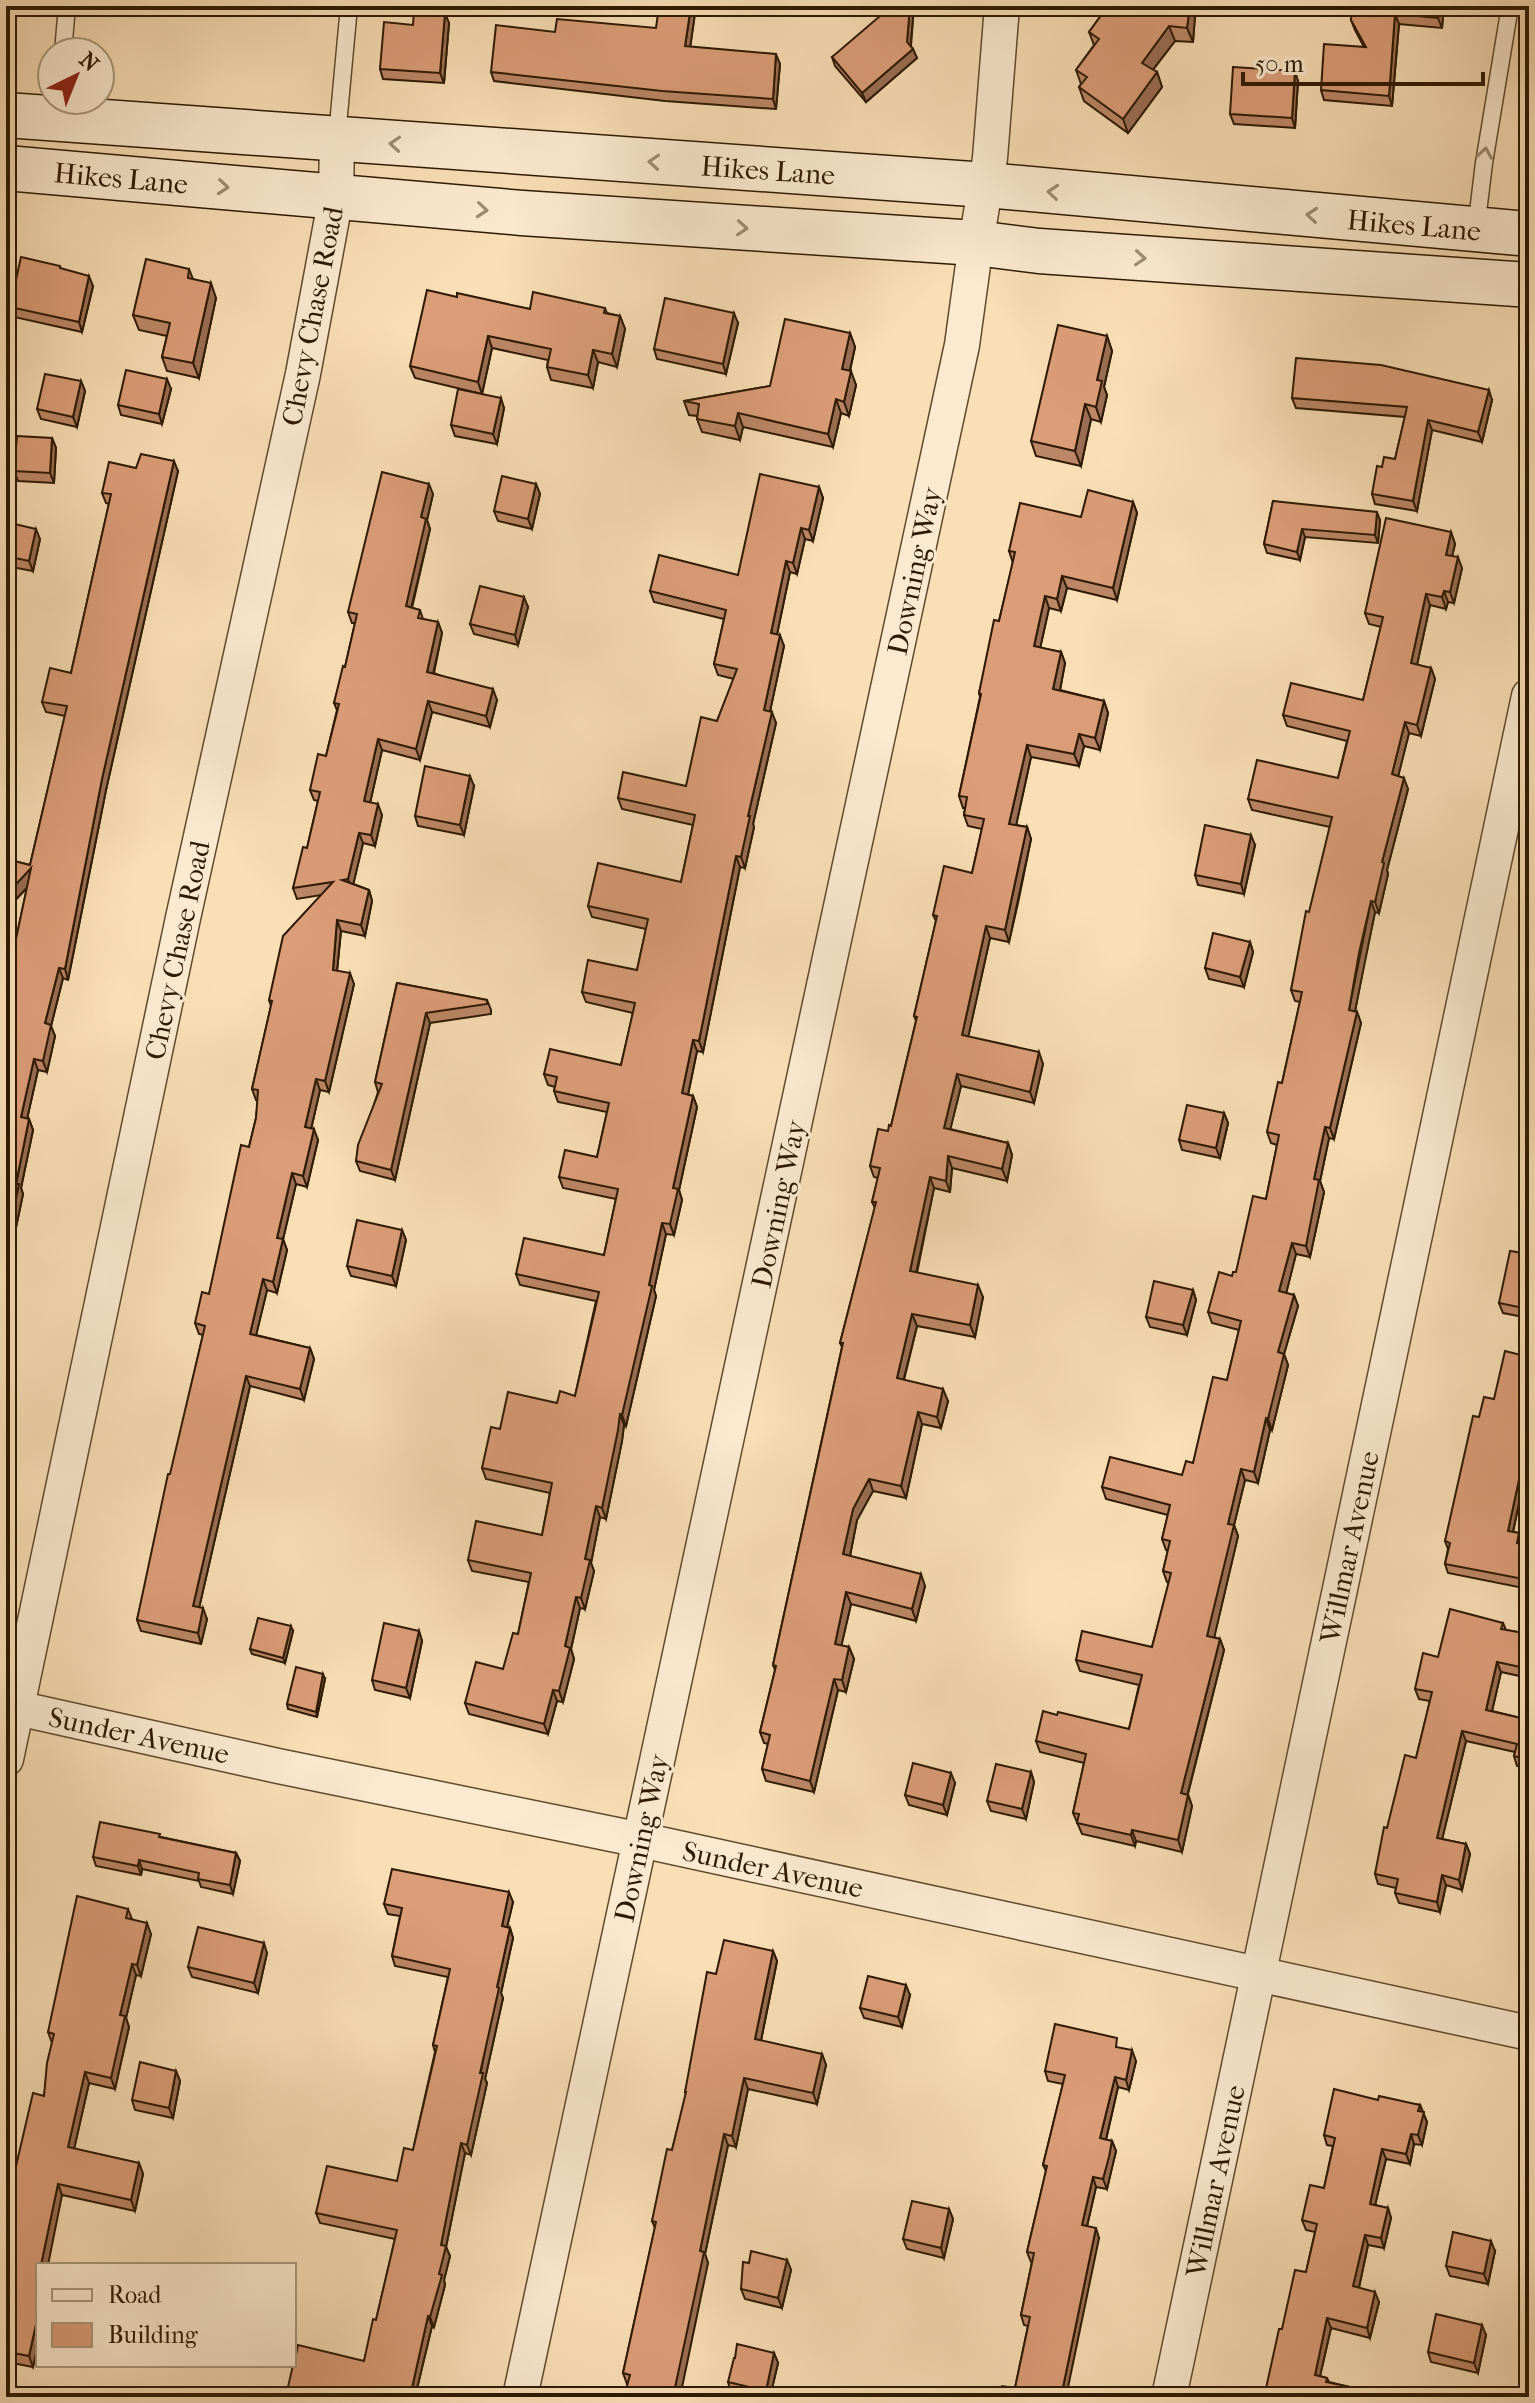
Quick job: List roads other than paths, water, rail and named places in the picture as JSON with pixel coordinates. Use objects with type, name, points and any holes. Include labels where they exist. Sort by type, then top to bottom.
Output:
[{"type":"main road","name":"Hikes Lane","points":[[6,115],[36,112]]},
{"type":"main road","name":"Hikes Lane","points":[[116,115],[337,139],[986,185],[1529,234]]},
{"type":"main road","name":"Hikes Lane","points":[[6,168],[522,213],[976,243],[1055,252],[1529,285]]},
{"type":"street","name":"Downing Way","points":[[520,2397],[962,345],[990,158],[1002,6]]},
{"type":"street","name":"Chevy Chase Road","points":[[6,1759],[180,933],[303,374],[336,197],[337,139]]},
{"type":"street","name":"Willmar Avenue","points":[[1169,2397],[1529,696]]},
{"type":"street","name":"Sunder Avenue","points":[[17,1708],[1529,2033]]},
{"type":"lane","points":[[64,36],[67,6]]},
{"type":"lane","points":[[337,139],[349,6]]},
{"type":"lane","points":[[1476,231],[1510,6]]}]
